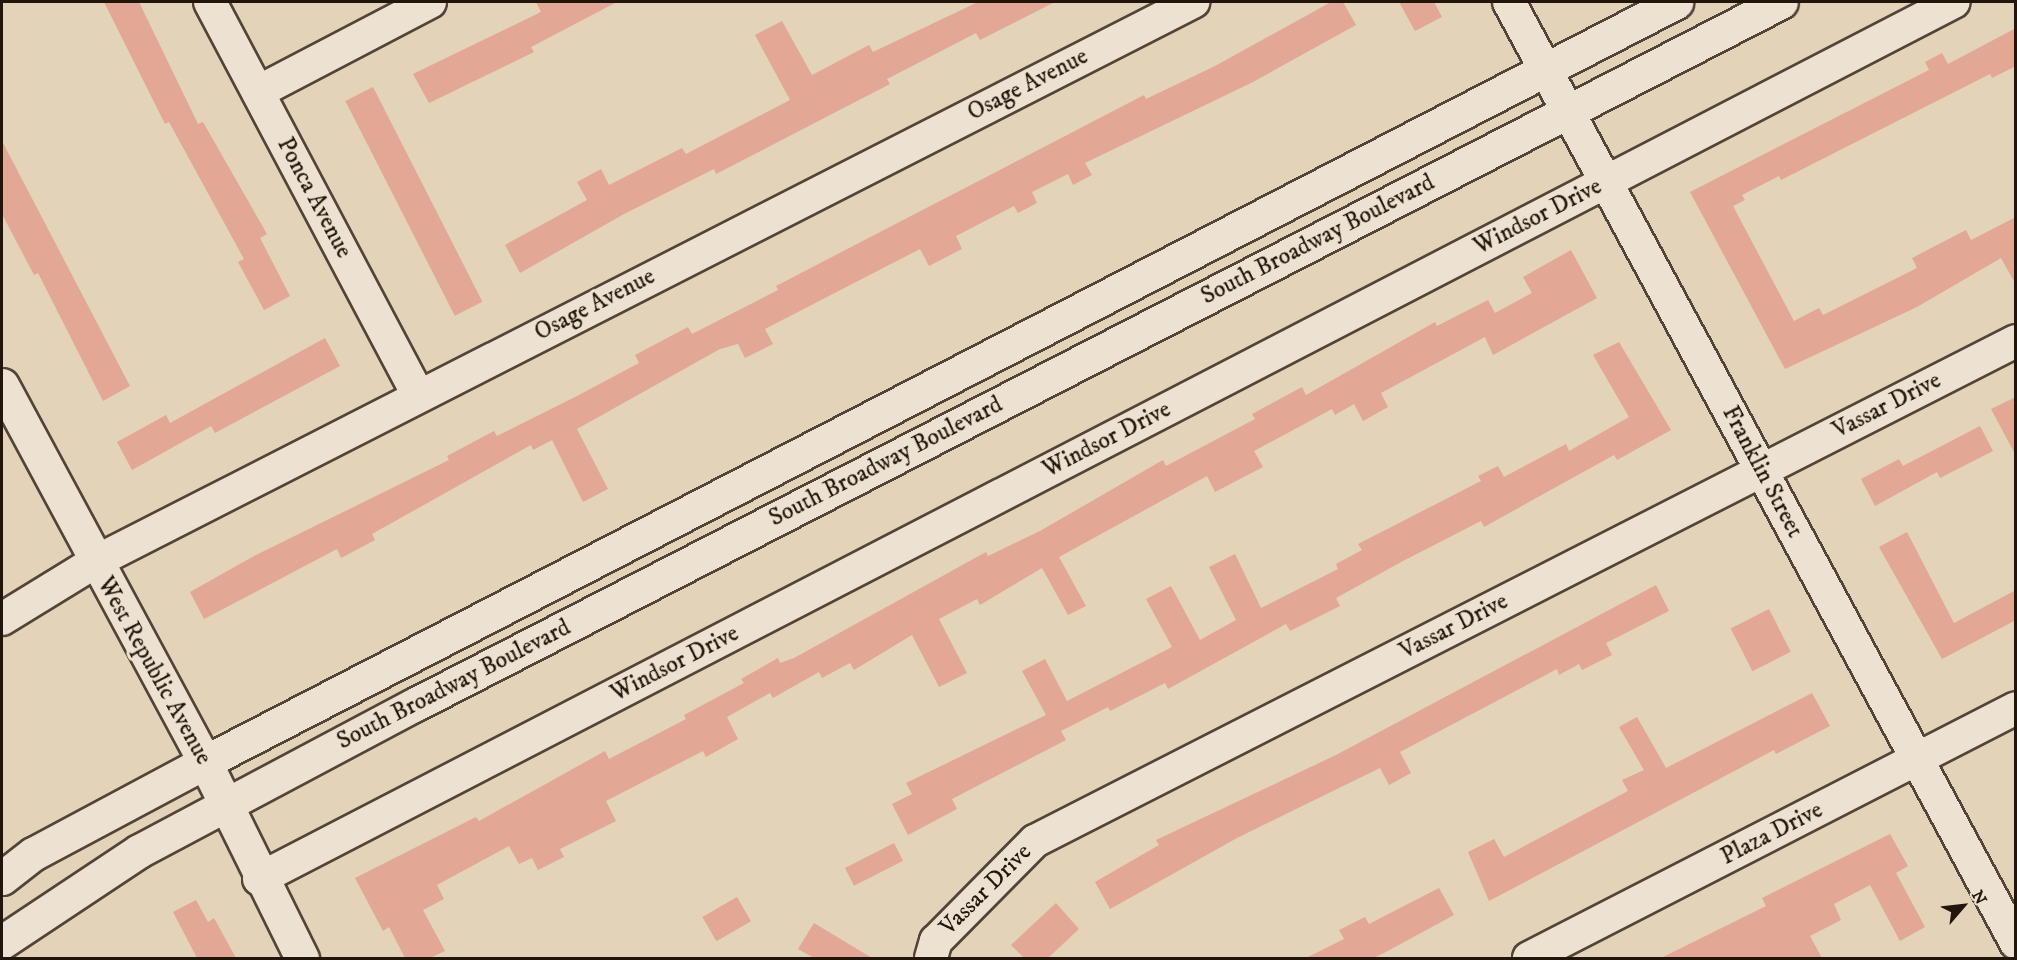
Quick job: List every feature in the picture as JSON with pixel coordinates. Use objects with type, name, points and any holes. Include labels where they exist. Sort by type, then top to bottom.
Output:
[{"type":"main road","name":"South Broadway Boulevard","points":[[2,878],[33,854],[205,762],[1676,2]]},
{"type":"main road","name":"South Broadway Boulevard","points":[[2,942],[139,851],[1781,2]]},
{"type":"main road","name":"West Republic Avenue","points":[[2,385],[95,562],[205,762],[227,805],[259,879],[302,958]]},
{"type":"street","name":"Ponca Avenue","points":[[210,2],[418,394]]},
{"type":"street","points":[[258,92],[430,2]]},
{"type":"street","name":"Osage Avenue","points":[[2,619],[95,562],[418,394],[1194,2]]},
{"type":"street","name":"Franklin Street","points":[[1509,2],[2016,943]]},
{"type":"street","name":"Windsor Drive","points":[[259,879],[1954,2]]},
{"type":"street","name":"Vassar Drive","points":[[931,958],[936,941],[1035,841],[2016,341]]},
{"type":"street","name":"Plaza Drive","points":[[1529,958],[2016,708]]},
{"type":"building","points":[[104,2],[139,2],[198,124],[203,122],[267,234],[260,238],[290,296],[264,310],[238,262],[244,259],[169,122],[165,124]]},
{"type":"building","points":[[536,2],[617,2],[531,47],[534,52],[429,103],[413,74],[541,12]]},
{"type":"building","points":[[978,2],[1055,2],[980,40],[976,33],[887,79],[890,84],[716,174],[714,169],[624,214],[520,273],[505,245],[587,200],[577,182],[601,169],[609,185],[682,148],[686,154],[790,100],[755,35],[782,21],[812,75],[869,45],[873,52]]},
{"type":"building","points":[[1331,2],[1343,2],[1356,25],[1253,82],[1085,163],[1092,175],[1073,185],[1068,174],[1032,192],[1037,203],[1018,213],[1014,206],[956,236],[962,249],[929,266],[920,249],[765,329],[773,344],[745,358],[738,344],[720,349],[577,429],[608,489],[583,502],[552,440],[533,450],[531,445],[372,534],[375,540],[341,558],[337,549],[204,619],[190,592],[254,556],[449,460],[447,456],[494,431],[497,436],[577,396],[639,363],[635,355],[688,327],[692,334],[778,290],[776,286],[1144,95],[1146,99],[1215,66]]},
{"type":"building","points":[[1399,2],[1434,2],[1442,17],[1415,31]]},
{"type":"building","points":[[2016,28],[2016,66],[1992,78],[1990,74],[1781,180],[1779,176],[1742,195],[1745,200],[1733,206],[1794,321],[1819,308],[1823,315],[1917,268],[1912,258],[1966,230],[1971,240],[2016,217],[2016,285],[2001,258],[1917,307],[1785,369],[1690,192],[1929,70],[1925,62],[1942,53],[1948,64]]},
{"type":"building","points":[[373,87],[482,302],[455,316],[345,101]]},
{"type":"building","points":[[2,141],[130,386],[103,401],[38,273],[34,275],[2,214]]},
{"type":"building","points":[[1571,250],[1597,298],[1493,355],[1485,337],[1381,393],[1388,407],[1363,421],[1354,404],[1335,415],[1332,409],[1254,451],[1263,467],[1215,492],[1207,476],[1059,557],[1086,606],[1068,615],[1042,568],[980,605],[977,599],[939,619],[967,673],[939,687],[912,635],[854,670],[850,663],[822,678],[819,672],[773,698],[770,693],[727,717],[738,739],[706,757],[703,751],[606,801],[616,821],[560,849],[564,857],[538,870],[532,858],[519,864],[509,846],[437,885],[444,899],[423,910],[445,951],[430,958],[405,958],[389,927],[383,931],[355,878],[476,817],[479,821],[605,751],[609,759],[686,719],[684,715],[744,683],[741,679],[778,658],[780,663],[794,658],[986,552],[988,556],[1040,531],[1163,460],[1166,466],[1255,419],[1252,414],[1302,387],[1306,395],[1435,322],[1437,326],[1488,300],[1495,313],[1532,293],[1523,277]]},
{"type":"building","points":[[325,338],[340,366],[215,433],[211,426],[132,470],[117,442],[166,415],[170,423]]},
{"type":"building","points":[[1619,342],[1671,430],[1617,460],[1614,455],[1484,527],[1481,521],[1403,561],[1336,598],[1340,606],[1290,631],[1286,624],[1168,689],[1165,683],[1110,711],[1108,707],[1061,731],[1066,740],[952,799],[957,809],[908,835],[892,804],[912,794],[906,783],[1046,715],[1022,671],[1045,659],[1067,701],[1172,647],[1146,599],[1171,586],[1200,640],[1236,620],[1209,567],[1235,554],[1261,608],[1338,569],[1336,564],[1362,550],[1358,544],[1481,481],[1478,476],[1498,466],[1504,477],[1566,444],[1569,451],[1629,417],[1593,355]]},
{"type":"building","points":[[2016,397],[2016,456],[1991,409]]},
{"type":"building","points":[[1980,426],[1993,451],[1940,478],[1937,472],[1875,506],[1861,479],[1899,459],[1903,466]]},
{"type":"building","points":[[1907,532],[1954,623],[2016,590],[2016,620],[1942,659],[1879,547]]},
{"type":"building","points":[[1656,585],[1669,611],[1606,643],[1612,655],[1582,670],[1579,664],[1559,675],[1557,669],[1400,752],[1411,773],[1389,785],[1380,768],[1237,838],[1110,909],[1095,882],[1159,845],[1156,840],[1336,755]]},
{"type":"building","points":[[1769,609],[1791,652],[1752,671],[1731,629]]},
{"type":"building","points":[[1812,693],[1830,726],[1776,754],[1774,750],[1489,901],[1468,852],[1494,839],[1504,857],[1628,791],[1622,780],[1644,770],[1619,727],[1637,717],[1666,768]]},
{"type":"building","points":[[1890,834],[1908,866],[1896,873],[1925,927],[1900,941],[1870,885],[1834,904],[1841,920],[1810,936],[1822,958],[1661,958],[1766,906],[1762,898]]},
{"type":"building","points":[[894,843],[903,861],[854,886],[845,868]]},
{"type":"building","points":[[1439,888],[1454,915],[1384,953],[1373,958],[1306,958],[1344,939],[1339,930],[1365,917],[1369,924]]},
{"type":"building","points":[[737,897],[751,921],[716,941],[702,917]]},
{"type":"building","points":[[196,900],[208,922],[214,918],[236,958],[197,958],[173,912]]},
{"type":"building","points":[[1056,903],[1079,929],[1048,958],[1024,958],[1011,945]]},
{"type":"building","points":[[814,923],[872,958],[814,958],[798,949]]}]
